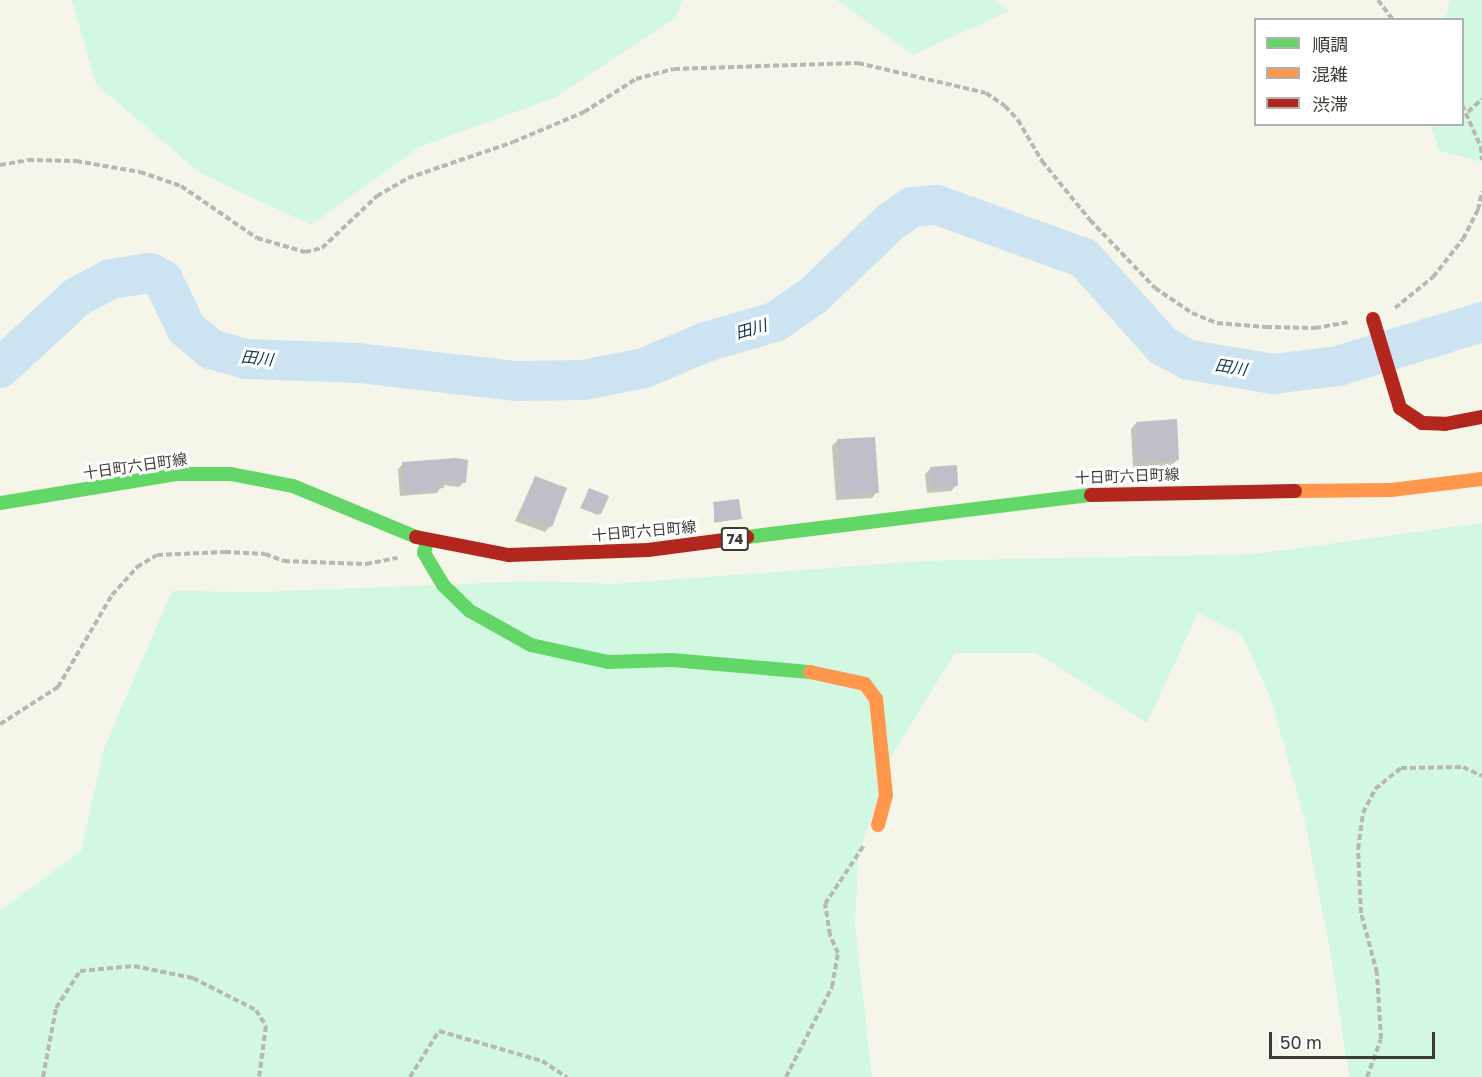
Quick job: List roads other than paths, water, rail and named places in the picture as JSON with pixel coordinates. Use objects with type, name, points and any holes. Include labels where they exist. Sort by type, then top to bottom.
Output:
[{"type":"main road","points":[[1373,319],[1400,408],[1422,423],[1445,424],[1482,417]]},
{"type":"main road","name":"十日町六日町線","points":[[0,503],[178,474],[231,474],[293,486],[426,547],[509,555],[648,550],[1066,495],[1390,490],[1482,479]]},
{"type":"main road","points":[[426,547],[443,585],[470,611],[531,645],[608,662],[672,660],[800,670],[866,684],[876,699],[886,795],[878,825]]},
{"type":"waterway","name":"田川","points":[[0,368],[77,297],[111,279],[150,273],[163,280],[186,328],[211,349],[245,359],[358,363],[516,381],[583,380],[644,368],[706,342],[775,322],[814,295],[889,223],[912,207],[937,205],[1084,258],[1163,346],[1189,360],[1273,374],[1338,366],[1482,322]]}]
